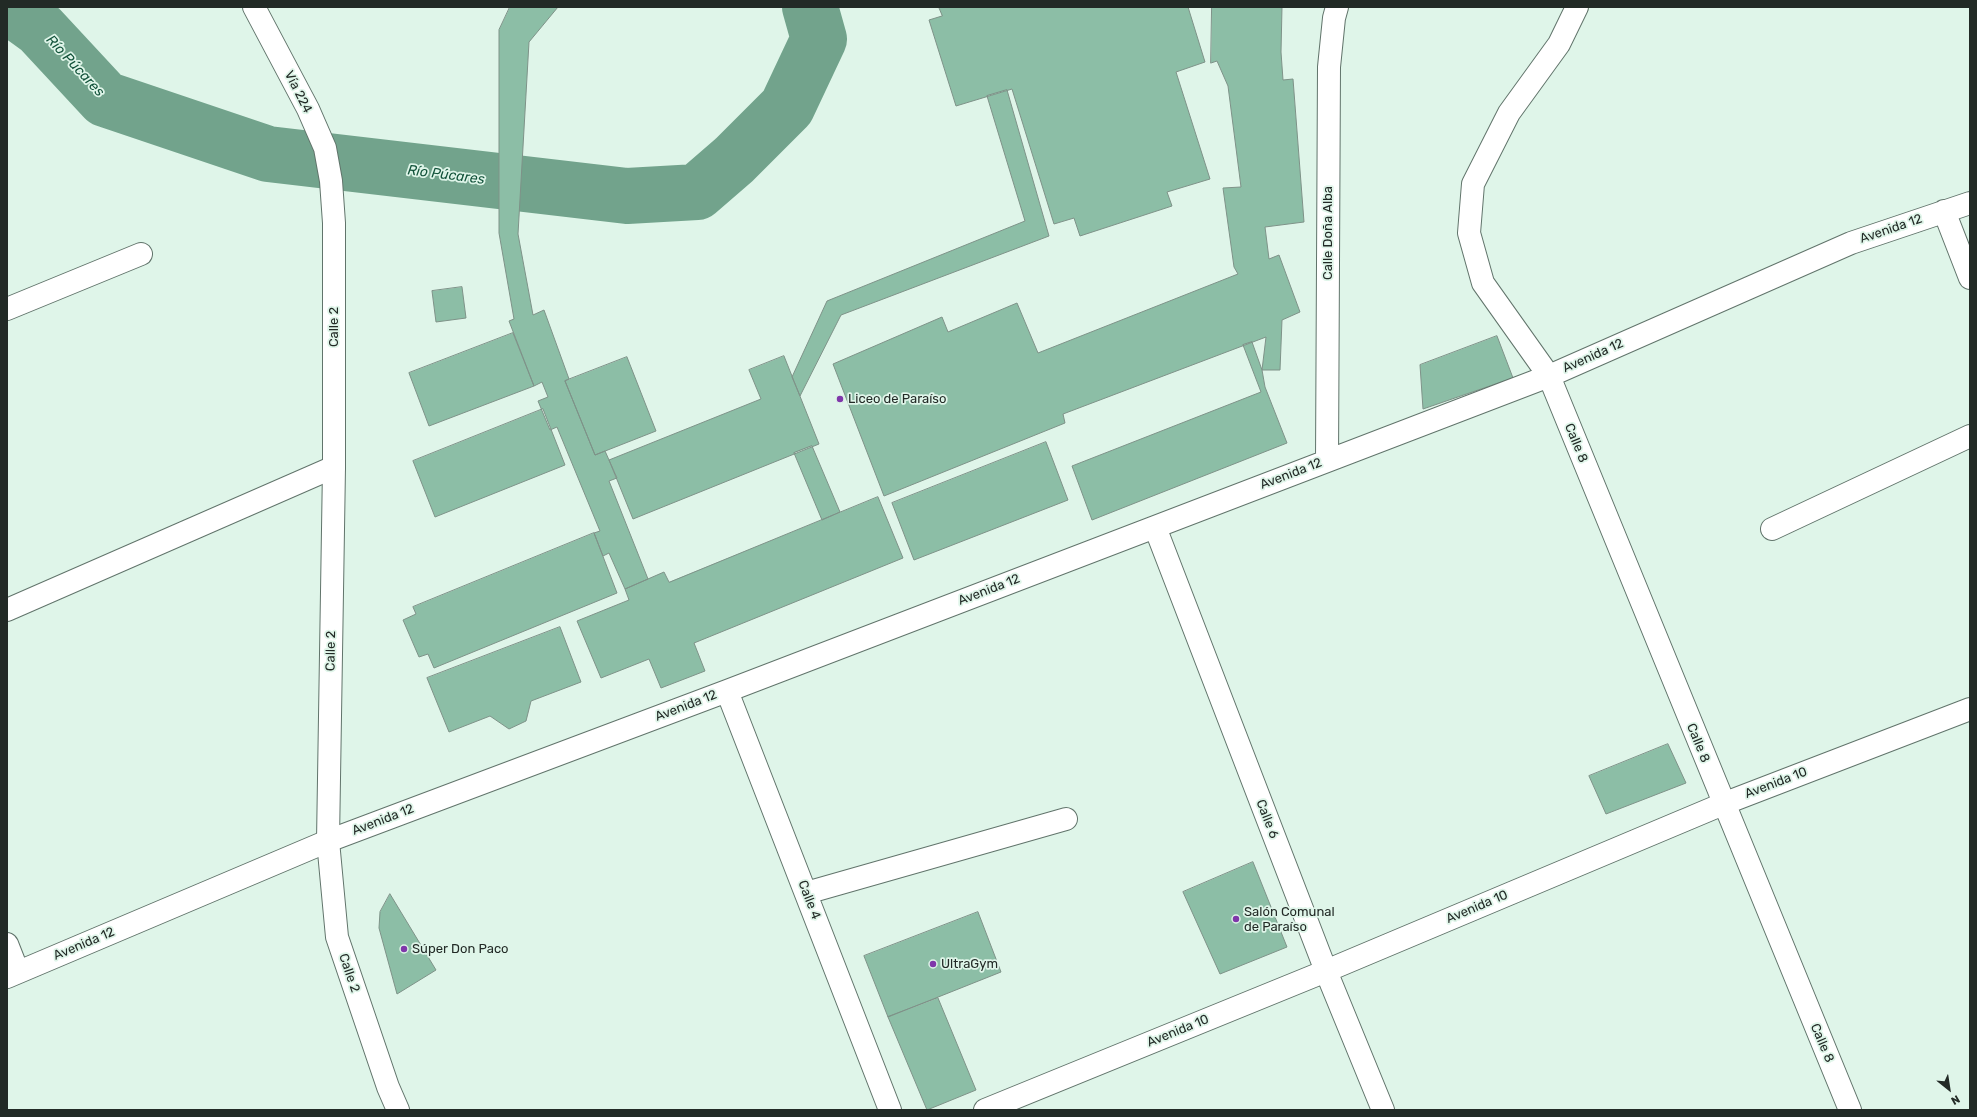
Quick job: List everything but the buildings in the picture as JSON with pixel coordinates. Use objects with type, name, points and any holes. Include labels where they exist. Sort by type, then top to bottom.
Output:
[{"type":"street","name":"Vía 224","points":[[254,7],[308,109],[325,148],[331,181]]},
{"type":"street","name":"Calle Doña Alba","points":[[1327,460],[1329,67],[1334,18],[1337,7]]},
{"type":"street","name":"Calle 8","points":[[1577,7],[1559,44],[1509,113],[1473,184],[1469,233],[1483,283],[1549,376],[1723,804],[1850,1110]]},
{"type":"street","name":"Calle 2","points":[[331,181],[334,222],[334,467],[328,841],[337,937],[398,1110]]},
{"type":"street","name":"Avenida 12","points":[[13,974],[328,841],[727,691],[1549,376],[1851,243],[1970,203]]},
{"type":"street","points":[[1944,211],[1970,278]]},
{"type":"street","points":[[7,309],[141,254]]},
{"type":"street","points":[[1772,529],[1970,436]]},
{"type":"street","points":[[7,610],[334,467]]},
{"type":"street","name":"Calle 6","points":[[1155,527],[1326,971],[1382,1110]]},
{"type":"street","name":"Calle 4","points":[[727,691],[890,1110]]},
{"type":"street","name":"Avenida 10","points":[[986,1110],[1326,971],[1723,804],[1970,709]]},
{"type":"street","points":[[806,893],[1066,819]]},
{"type":"street","points":[[7,944],[13,974]]},
{"type":"waterway","name":"Río Púcares","points":[[10,7],[40,29],[105,99],[268,154],[627,196],[697,192],[734,160],[787,107],[819,39],[810,7]]},
{"type":"place","name":"Liceo de Paraíso","points":[[840,399]]},
{"type":"place","name":"Salón Comunal de Paraíso","points":[[1236,919]]},
{"type":"place","name":"Súper Don Paco","points":[[404,949]]},
{"type":"place","name":"UltraGym","points":[[933,964]]}]
